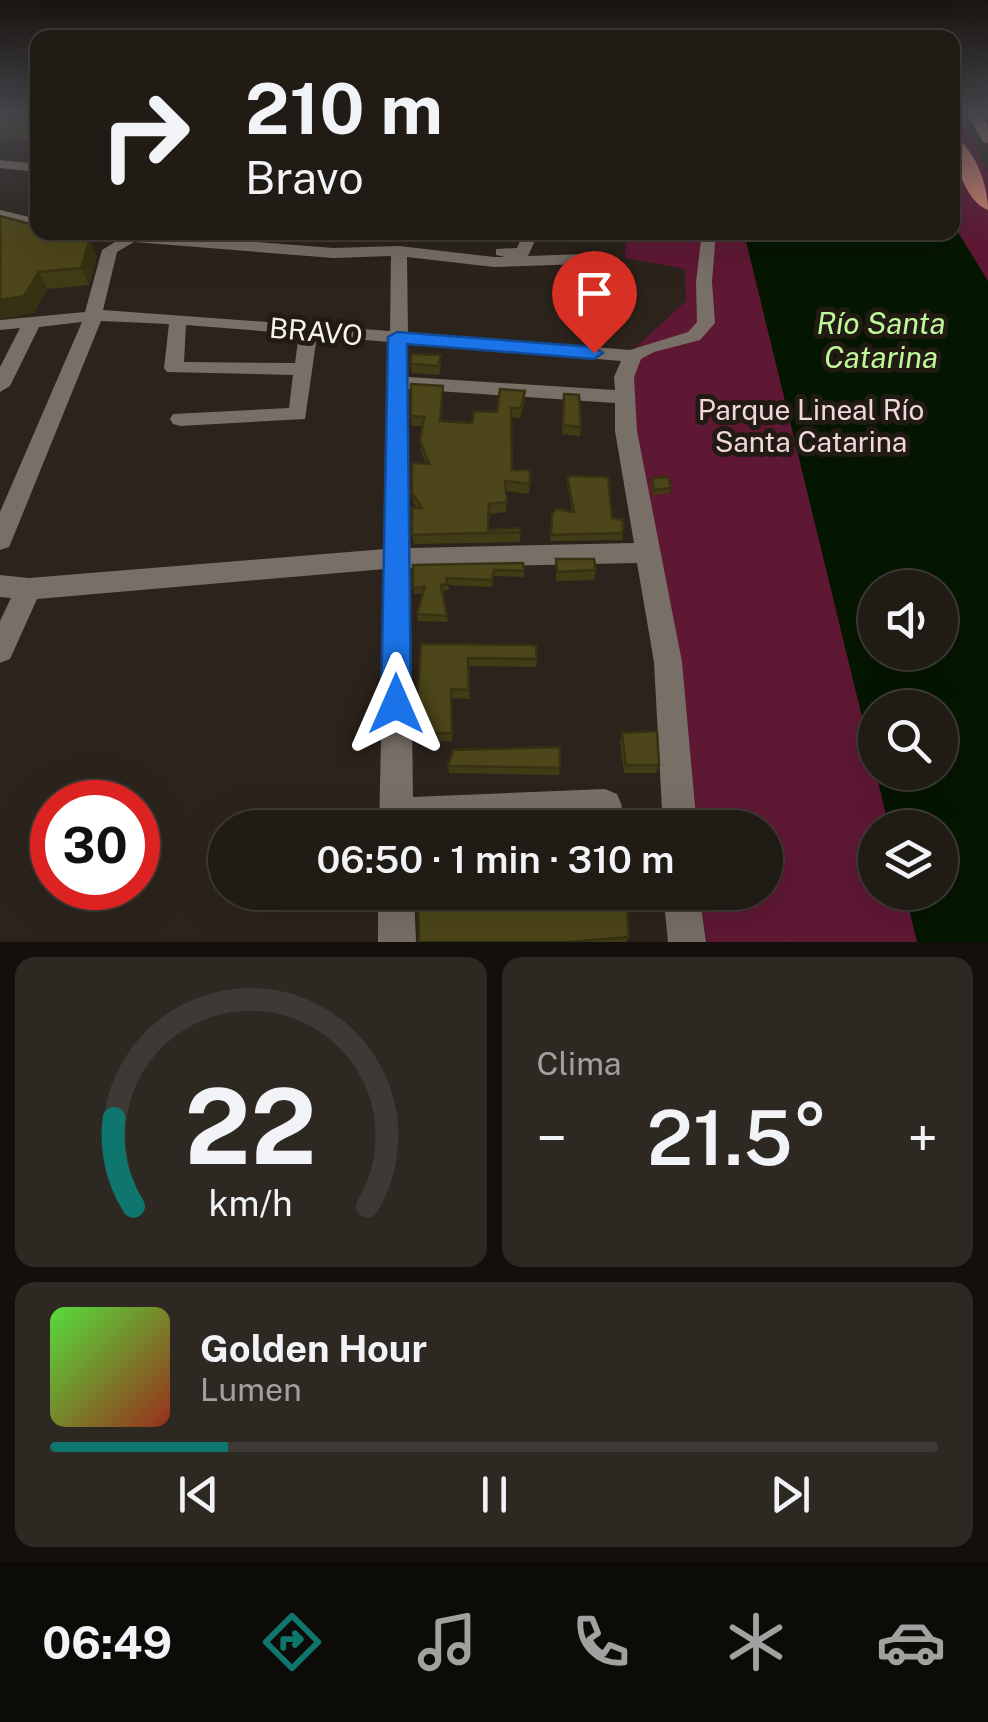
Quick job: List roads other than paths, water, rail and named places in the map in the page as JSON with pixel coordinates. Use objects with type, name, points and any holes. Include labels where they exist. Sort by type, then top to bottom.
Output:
[{"type":"highway","points":[[961,156],[988,204]]},
{"type":"highway","points":[[960,181],[988,227]]},
{"type":"street","points":[[0,164],[30,167]]},
{"type":"street","points":[[4,209],[30,220]]},
{"type":"street","points":[[0,222],[30,230]]},
{"type":"street","points":[[168,240],[333,253],[398,251],[494,262],[584,260]]},
{"type":"street","points":[[334,240],[522,253],[528,240]]},
{"type":"street","name":"BRAVO","points":[[0,325],[94,315],[633,356],[702,330],[706,323],[704,282],[708,240]]},
{"type":"street","points":[[0,540],[94,315],[104,243]]},
{"type":"street","points":[[396,810],[398,251]]},
{"type":"street","points":[[178,320],[174,368],[304,369]]},
{"type":"street","points":[[0,386],[8,355],[32,322]]},
{"type":"street","points":[[180,419],[296,415],[300,412],[309,330]]},
{"type":"street","points":[[633,356],[624,378],[624,397],[634,486],[650,553],[668,662],[679,810]]},
{"type":"street","points":[[398,382],[624,397]]},
{"type":"street","points":[[0,586],[29,589],[396,558],[650,553]]},
{"type":"street","points":[[0,650],[29,589]]},
{"type":"street","points":[[549,810],[605,806]]},
{"type":"street","points":[[396,910],[396,942]]},
{"type":"street","points":[[683,910],[687,942]]},
{"type":"water","name":"Río Santa Catarina","points":[[960,235],[988,281],[988,942],[917,942],[909,910],[958,910],[958,810],[885,810],[880,790],[958,790],[958,690],[858,690],[858,700],[746,240],[960,240]]},
{"type":"park label","name":"Parque Lineal Río Santa Catarina","points":[[811,425]]}]
